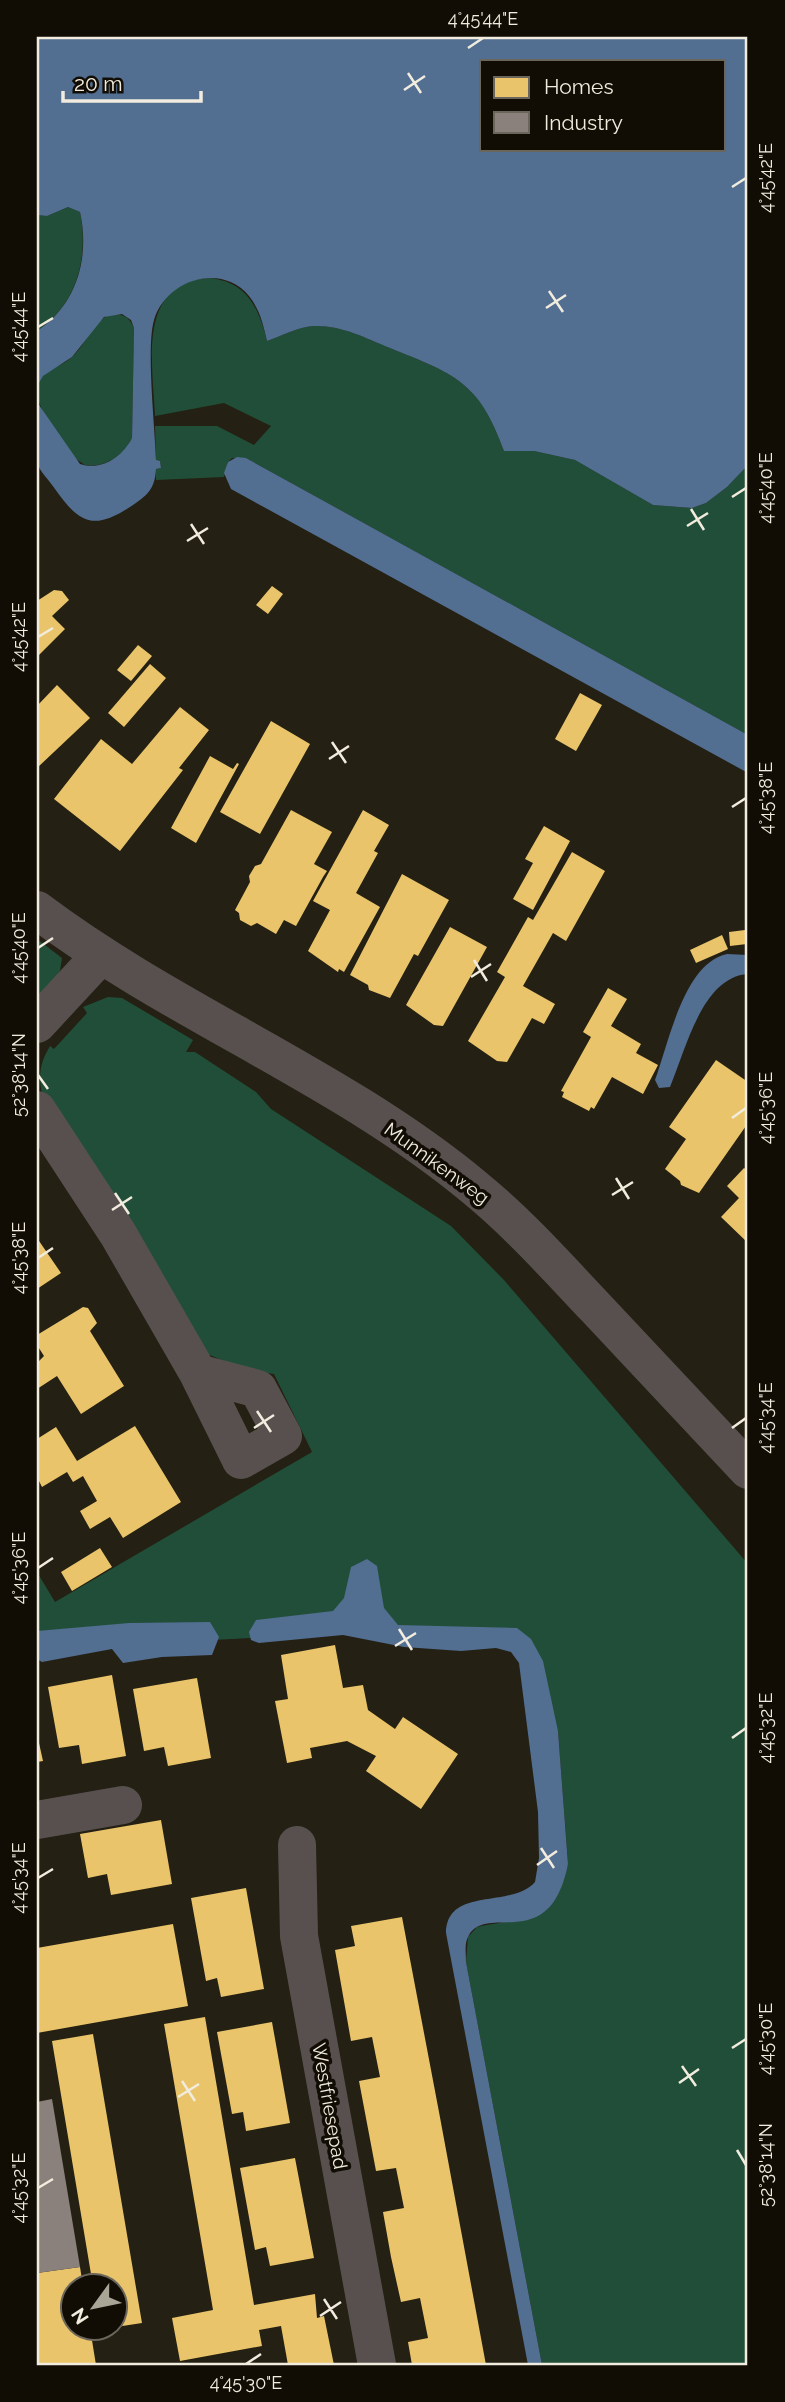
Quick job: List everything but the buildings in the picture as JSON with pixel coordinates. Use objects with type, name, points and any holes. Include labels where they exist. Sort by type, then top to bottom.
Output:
[{"type":"street","name":"Munnikenweg","points":[[37,910],[100,956],[331,1090],[476,1188],[554,1263],[748,1470]]},
{"type":"street","points":[[37,1024],[100,956]]},
{"type":"street","points":[[37,1110],[118,1234],[198,1373]]},
{"type":"street","points":[[37,1820],[123,1805]]},
{"type":"street","name":"Westfriesepad","points":[[298,1845],[299,1936],[377,2365]]},
{"type":"green space","points":[[68,207],[80,212],[83,246],[77,279],[62,308],[37,331],[37,215],[47,216]]},
{"type":"green space","points":[[210,278],[233,285],[242,291],[260,318],[267,341],[302,328],[324,326],[353,333],[431,365],[462,383],[474,395],[485,409],[504,451],[534,451],[575,460],[653,505],[692,508],[706,503],[727,487],[748,465],[748,735],[246,458],[232,458],[228,462],[224,477],[156,480],[156,469],[161,468],[160,461],[156,461],[155,426],[217,426],[254,445],[271,426],[224,403],[155,416],[152,351],[154,329],[160,310],[170,294],[186,283]]},
{"type":"green space","points":[[110,314],[125,316],[134,328],[132,438],[124,450],[113,459],[100,465],[85,465],[76,459],[46,418],[37,394],[38,384],[44,375],[75,354],[95,327]]},
{"type":"green space","points":[[37,939],[62,958],[60,971],[37,1005]]},
{"type":"green space","points":[[108,997],[122,998],[193,1040],[186,1052],[195,1052],[256,1092],[271,1109],[451,1226],[504,1280],[748,1564],[748,2365],[542,2365],[466,1962],[468,1937],[477,1927],[525,1919],[547,1908],[562,1883],[568,1863],[558,1731],[517,1628],[444,1628],[37,1649],[37,1572],[55,1602],[312,1452],[274,1374],[247,1370],[202,1352],[43,1098],[40,1071],[50,1046],[54,1049],[87,1013],[83,1007]]},
{"type":"water","points":[[37,37],[748,37],[748,465],[727,487],[706,503],[692,508],[653,505],[575,460],[534,451],[504,451],[485,409],[474,395],[462,383],[431,365],[353,333],[324,326],[302,328],[267,341],[258,312],[249,296],[224,280],[210,278],[196,280],[170,295],[160,306],[154,320],[151,349],[152,388],[156,460],[160,461],[161,468],[156,469],[152,487],[141,499],[117,515],[96,521],[88,520],[72,510],[38,465],[35,448],[37,402],[80,464],[96,466],[117,456],[132,438],[134,328],[131,320],[122,314],[104,317],[72,357],[43,376],[37,386],[37,331],[51,320],[71,294],[81,263],[83,246],[80,212],[68,207],[47,216],[37,215]]},
{"type":"water","points":[[237,457],[246,458],[748,735],[748,773],[231,489],[224,473],[228,462]]},
{"type":"water","points":[[727,954],[748,955],[748,974],[732,978],[707,1001],[690,1035],[670,1087],[659,1088],[655,1080],[680,1006],[689,988],[712,960]]},
{"type":"water","points":[[367,1559],[377,1566],[384,1608],[398,1625],[517,1628],[531,1639],[543,1661],[558,1731],[568,1864],[559,1892],[548,1909],[534,1918],[519,1922],[478,1926],[466,1941],[466,1962],[542,2365],[528,2365],[446,1933],[449,1918],[457,1909],[468,1903],[511,1895],[535,1882],[539,1858],[538,1812],[519,1663],[511,1652],[496,1648],[461,1651],[404,1647],[343,1635],[259,1643],[251,1640],[249,1632],[256,1620],[333,1611],[344,1598],[351,1567]]},
{"type":"water","points":[[210,1622],[219,1637],[212,1655],[162,1657],[123,1663],[112,1649],[42,1662],[37,1659],[37,1631],[129,1623]]}]
